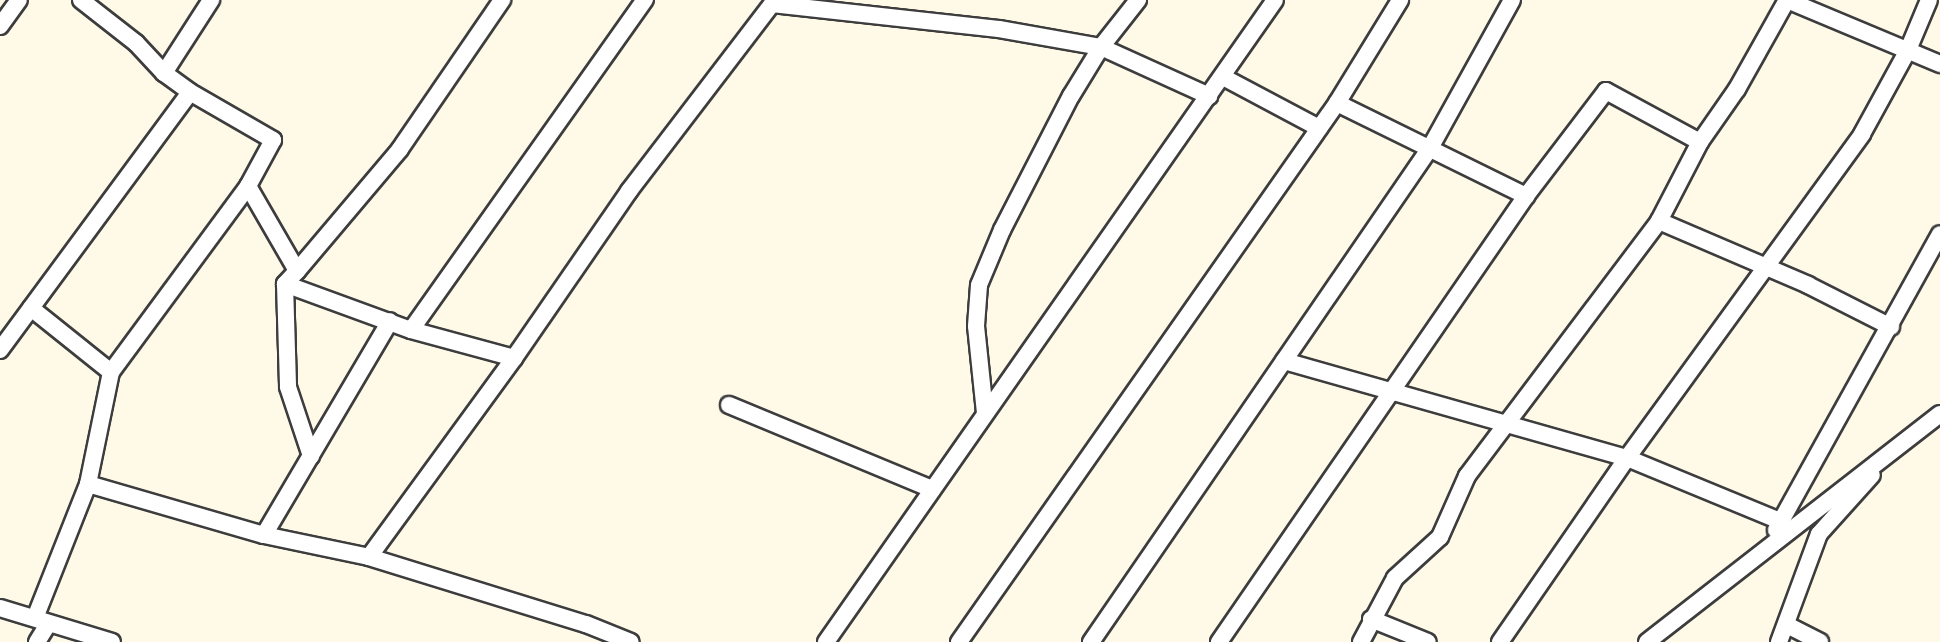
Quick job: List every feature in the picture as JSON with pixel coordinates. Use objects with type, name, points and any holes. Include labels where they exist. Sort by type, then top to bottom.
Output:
[{"type":"street","points":[[0,26],[19,0]]},
{"type":"street","points":[[37,642],[88,484],[111,372],[248,186],[273,140],[190,92],[164,73],[136,43],[81,0]]},
{"type":"street","points":[[164,73],[211,0]]},
{"type":"street","points":[[291,278],[400,149],[502,0]]},
{"type":"street","points":[[411,330],[645,0]]},
{"type":"street","points":[[985,413],[976,326],[979,285],[1002,230],[1101,47],[1138,0]]},
{"type":"street","points":[[826,642],[1275,0]]},
{"type":"street","points":[[959,642],[1337,103],[1400,0]]},
{"type":"street","points":[[1091,642],[1430,148],[1512,0]]},
{"type":"street","points":[[1500,642],[1627,458],[1768,268],[1862,134],[1908,50],[1929,0]]},
{"type":"street","points":[[1361,642],[1395,578],[1440,537],[1467,476],[1659,221],[1700,142],[1794,1],[1940,64]]},
{"type":"street","points":[[369,557],[514,358],[629,191],[730,54],[774,2],[999,29],[1101,47],[1209,96]]},
{"type":"street","points":[[1223,77],[1319,128]]},
{"type":"street","points":[[1219,642],[1526,196],[1606,91],[1700,142]]},
{"type":"street","points":[[0,350],[190,92]]},
{"type":"street","points":[[1337,103],[1526,196]]},
{"type":"street","points":[[248,186],[291,278],[288,387],[311,456]]},
{"type":"street","points":[[1659,221],[1768,268],[1891,327]]},
{"type":"street","points":[[1771,543],[1780,521],[1891,327],[1940,234]]},
{"type":"street","points":[[291,278],[411,330],[514,358]]},
{"type":"street","points":[[31,308],[111,372]]},
{"type":"street","points":[[264,535],[390,321]]},
{"type":"street","points":[[1284,361],[1627,458],[1780,521]]},
{"type":"street","points":[[729,405],[932,489]]},
{"type":"street","points":[[1647,642],[1897,447],[1936,422]]},
{"type":"street","points":[[1779,642],[1819,534],[1897,447]]},
{"type":"street","points":[[88,484],[264,535],[369,557],[586,624],[631,642]]},
{"type":"street","points":[[0,608],[112,642]]},
{"type":"street","points":[[1371,619],[1428,642]]},
{"type":"street","points":[[1787,625],[1820,642]]}]
